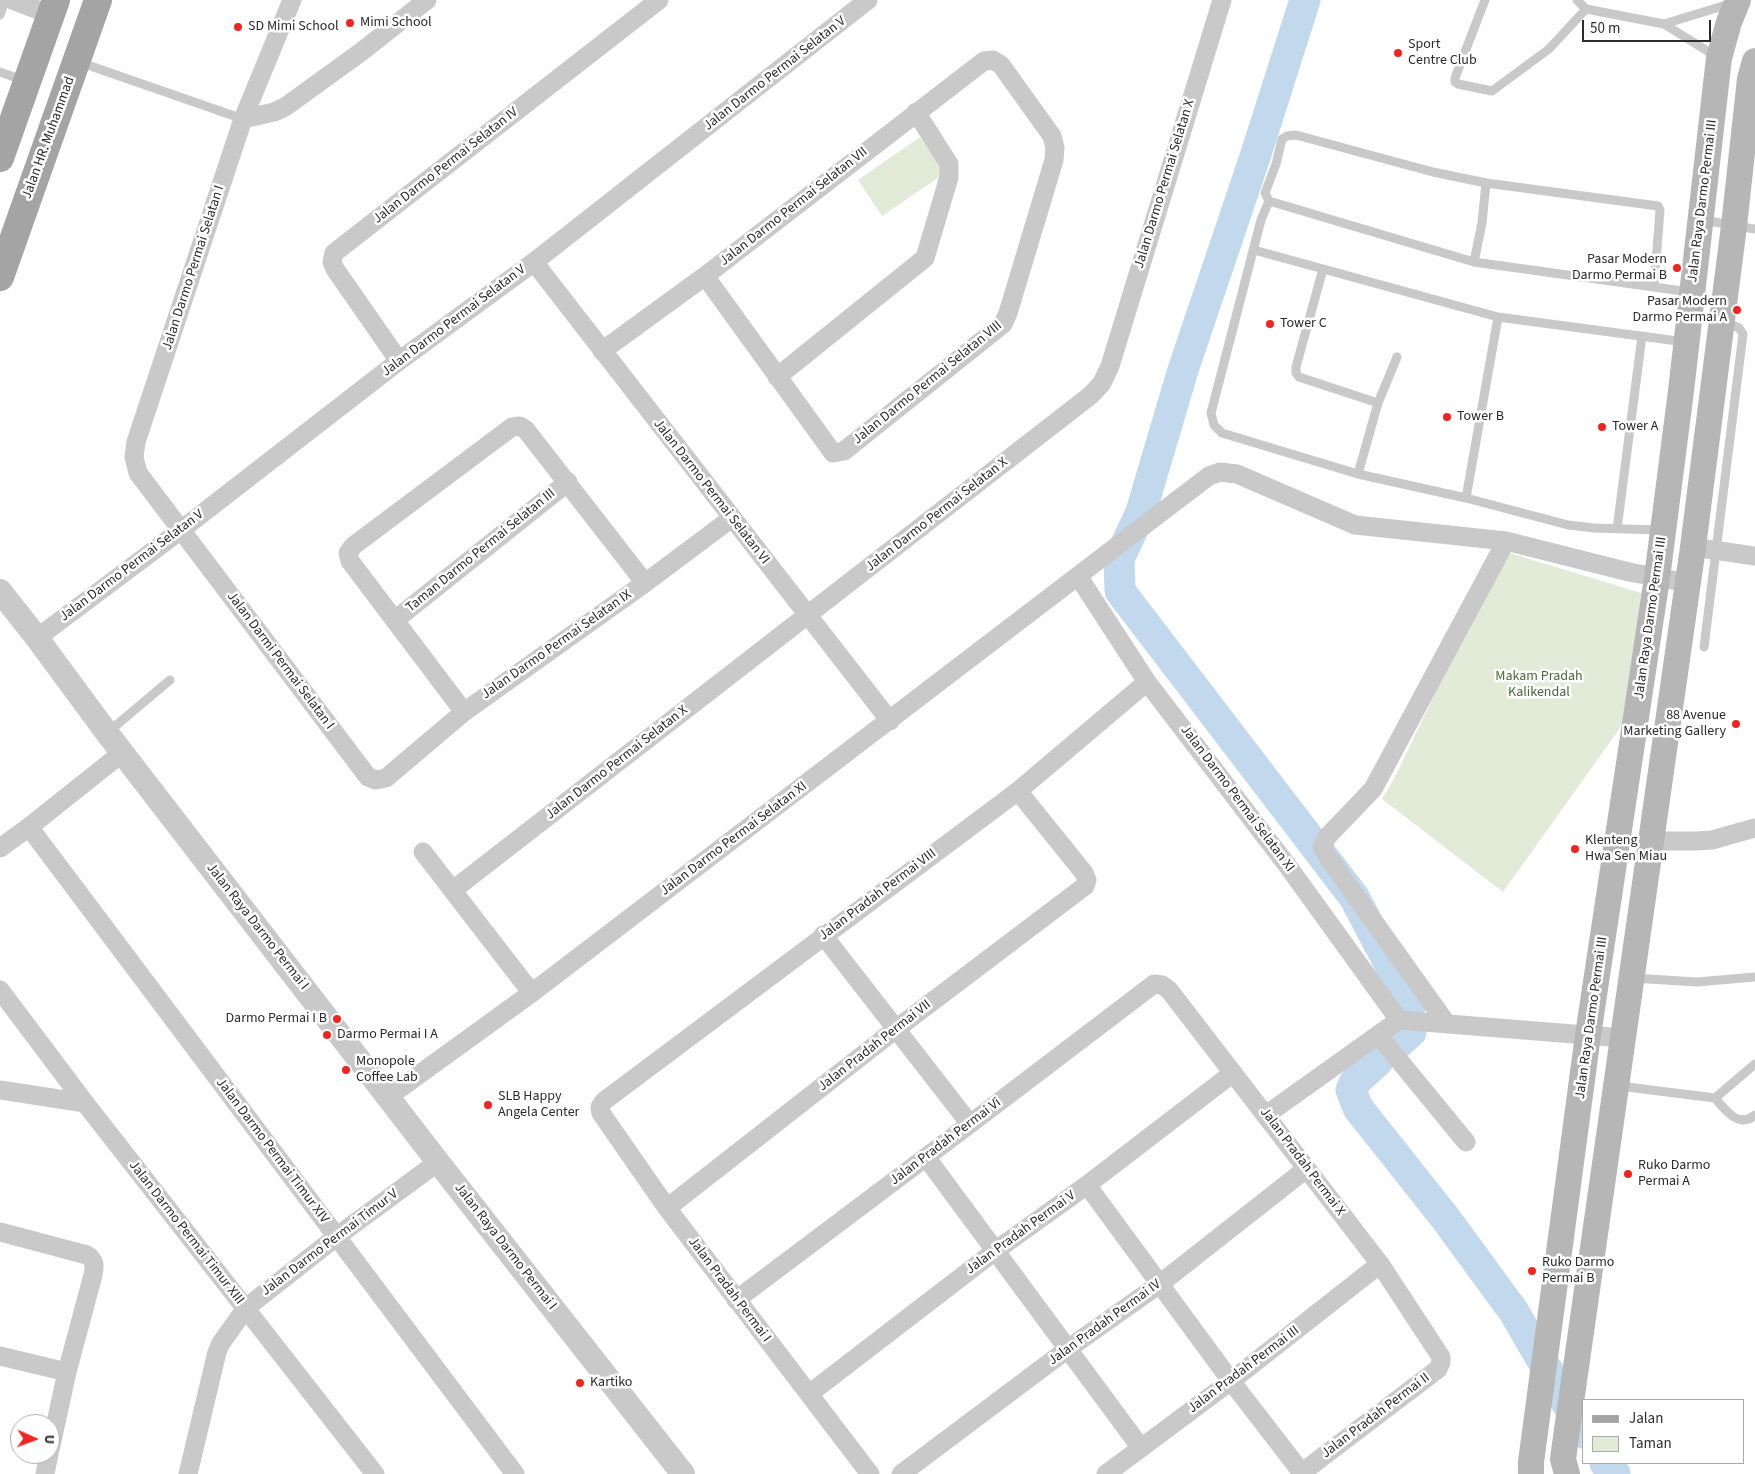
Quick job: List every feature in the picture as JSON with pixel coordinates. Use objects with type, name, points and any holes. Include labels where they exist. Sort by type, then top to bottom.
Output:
[{"type":"main road","name":"Jalan HR. Muhammad","points":[[0,277],[7,236],[98,0]]},
{"type":"main road","name":"Jalan Raya Darmo Permai III","points":[[1531,1474],[1588,1036],[1657,578],[1687,342],[1719,58],[1728,22],[1737,1]]},
{"type":"main road","points":[[0,158],[54,8]]},
{"type":"main road","points":[[1538,1474],[1565,1467],[1567,1430],[1688,583],[1705,549],[1713,394],[1722,321],[1745,227],[1750,79],[1755,61]]},
{"type":"main road","points":[[1681,391],[1713,394]]},
{"type":"main road","points":[[1630,757],[1663,762]]},
{"type":"street","points":[[12,0],[54,8]]},
{"type":"street","name":"Jalan Darmo Permai Selatan I","points":[[181,530],[138,473],[134,457],[136,442],[243,119],[292,0]]},
{"type":"street","points":[[243,119],[274,112],[285,107],[427,0]]},
{"type":"street","name":"Jalan Darmo Permai Selatan IV","points":[[399,361],[335,269],[332,262],[334,253],[659,0]]},
{"type":"street","name":"Jalan Darmo Permai Selatan V","points":[[37,638],[181,530],[399,361],[534,262],[868,0]]},
{"type":"street","name":"Jalan Darmo Permai Selatan X","points":[[453,890],[1090,395],[1102,382],[1110,366],[1222,0]]},
{"type":"street","name":"Jalan Darmo Permai Selatan VIII","points":[[705,276],[833,453],[839,453],[859,439],[1003,324],[1008,313],[1051,169],[1055,148],[1052,136],[1001,65],[993,60],[984,61]]},
{"type":"street","name":"Jalan Darmo Permai Selatan VII","points":[[602,351],[705,276],[984,61]]},
{"type":"street","points":[[777,377],[924,258],[950,171],[949,164],[916,112]]},
{"type":"street","name":"Jalan Darmo Permai Selatan VI","points":[[534,262],[890,721]]},
{"type":"street","points":[[464,712],[350,561],[348,553],[353,546],[512,427],[520,426],[526,430],[645,583]]},
{"type":"street","name":"Jalan Darmo Permai Selatan XI","points":[[388,1097],[533,992],[1210,476],[1220,472],[1238,474],[1346,522],[1360,526],[1506,541]]},
{"type":"street","name":"Taman Darmo Permai Selatan III","points":[[395,620],[568,482]]},
{"type":"street","name":"Jalan Darmo Permai Selatan IX","points":[[386,778],[464,712],[645,583],[732,518]]},
{"type":"street","name":"Jalan Darmi Permai Selatan I","points":[[181,530],[368,777],[376,780],[386,778]]},
{"type":"street","points":[[1447,1024],[1327,856],[1322,847],[1327,837],[1373,789],[1506,541],[1629,572],[1688,583]]},
{"type":"street","points":[[1705,549],[1755,556]]},
{"type":"street","name":"Jalan Darmo Permai Selatan XI","points":[[1078,576],[1147,682],[1287,865],[1399,1020]]},
{"type":"street","name":"Jalan Raya Darmo Permai I","points":[[6,601],[37,638],[122,753],[438,1162],[683,1474]]},
{"type":"street","name":"Jalan Pradah Permai VIII","points":[[604,1101],[1018,791],[1147,682]]},
{"type":"street","points":[[0,848],[122,753]]},
{"type":"street","name":"Jalan Pradah Permai VII","points":[[667,1208],[896,1029],[1085,886],[1087,880],[1084,873],[1018,791]]},
{"type":"street","name":"Jalan Darmo Permai Timur XIV","points":[[29,827],[515,1474]]},
{"type":"street","points":[[1651,841],[1695,842],[1712,840],[1755,828]]},
{"type":"street","points":[[423,852],[524,983],[533,992]]},
{"type":"street","points":[[824,935],[970,1124]]},
{"type":"street","name":"Jalan Pradah Permai X","points":[[1154,984],[1162,985],[1169,990],[1266,1115],[1380,1264],[1438,1352]]},
{"type":"street","name":"Jalan Pradah Permai Vi","points":[[736,1300],[1154,984]]},
{"type":"street","name":"Jalan Darmo Permai Timur XIII","points":[[0,990],[85,1104],[375,1474]]},
{"type":"street","points":[[1266,1115],[1399,1020],[1623,1038]]},
{"type":"street","points":[[1379,1036],[1466,1142]]},
{"type":"street","name":"Jalan Pradah Permai V","points":[[809,1394],[995,1251],[1087,1185],[1233,1073]]},
{"type":"street","points":[[0,1090],[85,1104]]},
{"type":"street","name":"Jalan Pradah Permai I","points":[[604,1101],[600,1107],[601,1113],[667,1208],[870,1474]]},
{"type":"street","points":[[926,1157],[1069,1348],[1141,1448]]},
{"type":"street","name":"Jalan Darmo Permai Timur V","points":[[188,1474],[217,1352],[221,1343],[246,1308],[336,1237],[438,1162]]},
{"type":"street","name":"Jalan Pradah Permai IV","points":[[901,1474],[1069,1348],[1161,1283],[1306,1169]]},
{"type":"street","points":[[1087,1185],[1301,1473]]},
{"type":"street","points":[[0,1232],[87,1255],[94,1263],[93,1275],[58,1414]]},
{"type":"street","name":"Jalan Pradah Permai III","points":[[1106,1474],[1231,1381],[1380,1264]]},
{"type":"street","name":"Jalan Pradah Permai II","points":[[1301,1473],[1438,1369],[1441,1362],[1438,1352]]},
{"type":"street","points":[[0,1356],[67,1372]]},
{"type":"lane","points":[[0,15],[5,0]]},
{"type":"lane","points":[[1485,0],[1455,82],[1492,91],[1549,50],[1586,9]]},
{"type":"lane","points":[[1577,0],[1586,9],[1664,24],[1719,58]]},
{"type":"lane","points":[[1664,24],[1737,1]]},
{"type":"lane","points":[[76,61],[243,119]]},
{"type":"lane","points":[[0,72],[27,82]]},
{"type":"lane","points":[[1654,287],[1660,210],[1658,206],[1486,183],[1433,172],[1296,135],[1287,136],[1282,139],[1266,193],[1269,200],[1261,220],[1210,413],[1214,425],[1222,433],[1358,474],[1466,498],[1568,525],[1663,530]]},
{"type":"lane","points":[[1474,262],[1482,223],[1486,183]]},
{"type":"lane","points":[[1269,200],[1474,262],[1692,292]]},
{"type":"lane","points":[[1700,220],[1745,227]]},
{"type":"lane","points":[[1254,250],[1498,317],[1687,342]]},
{"type":"lane","points":[[1323,270],[1296,367],[1296,373],[1300,377],[1378,403]]},
{"type":"lane","points":[[1466,498],[1498,317]]},
{"type":"lane","points":[[1704,646],[1705,549],[1743,334],[1739,328],[1722,321]]},
{"type":"lane","points":[[1618,529],[1642,336]]},
{"type":"lane","points":[[1358,474],[1378,403],[1397,357]]},
{"type":"lane","points":[[107,733],[170,680]]},
{"type":"lane","points":[[1631,978],[1697,982],[1755,977]]},
{"type":"lane","points":[[1715,1098],[1755,1064]]},
{"type":"lane","points":[[1616,1085],[1715,1098],[1730,1115],[1740,1120],[1750,1119],[1755,1115]]},
{"type":"green space","points":[[920,137],[945,173],[882,216],[858,180]]},
{"type":"green space","name":"Makam Pradah Kalikendal","points":[[1503,551],[1648,595],[1651,636],[1620,728],[1503,892],[1382,799],[1394,779]]},
{"type":"waterway","points":[[1305,0],[1255,157],[1183,370],[1141,512],[1119,559],[1120,591],[1354,897],[1411,1005]]},
{"type":"waterway","points":[[1395,1046],[1411,1032]]},
{"type":"waterway","points":[[1378,1061],[1354,1083],[1351,1090],[1358,1108],[1446,1219],[1514,1312],[1582,1430]]},
{"type":"waterway","points":[[1606,1464],[1615,1474]]},
{"type":"place","name":"Mimi School","points":[[350,23]]},
{"type":"place","name":"SD Mimi School","points":[[238,27]]},
{"type":"place","name":"Sport Centre Club","points":[[1398,53]]},
{"type":"place","name":"Pasar Modern Darmo Permai B","points":[[1677,268]]},
{"type":"place","name":"Pasar Modern Darmo Permai A","points":[[1737,310]]},
{"type":"place","name":"Tower C","points":[[1270,324]]},
{"type":"place","name":"Tower B","points":[[1447,417]]},
{"type":"place","name":"Tower A","points":[[1602,427]]},
{"type":"place","name":"88 Avenue Marketing Gallery","points":[[1736,724]]},
{"type":"place","name":"Klenteng Hwa Sen Miau","points":[[1575,849]]},
{"type":"place","name":"Darmo Permai I B","points":[[337,1019]]},
{"type":"place","name":"Darmo Permai I A","points":[[327,1035]]},
{"type":"place","name":"Monopole Coffee Lab","points":[[346,1070]]},
{"type":"place","name":"SLB Happy Angela Center","points":[[488,1105]]},
{"type":"place","name":"Ruko Darmo Permai A","points":[[1628,1174]]},
{"type":"place","name":"Ruko Darmo Permai B","points":[[1532,1271]]},
{"type":"place","name":"Kartiko","points":[[580,1383]]}]
